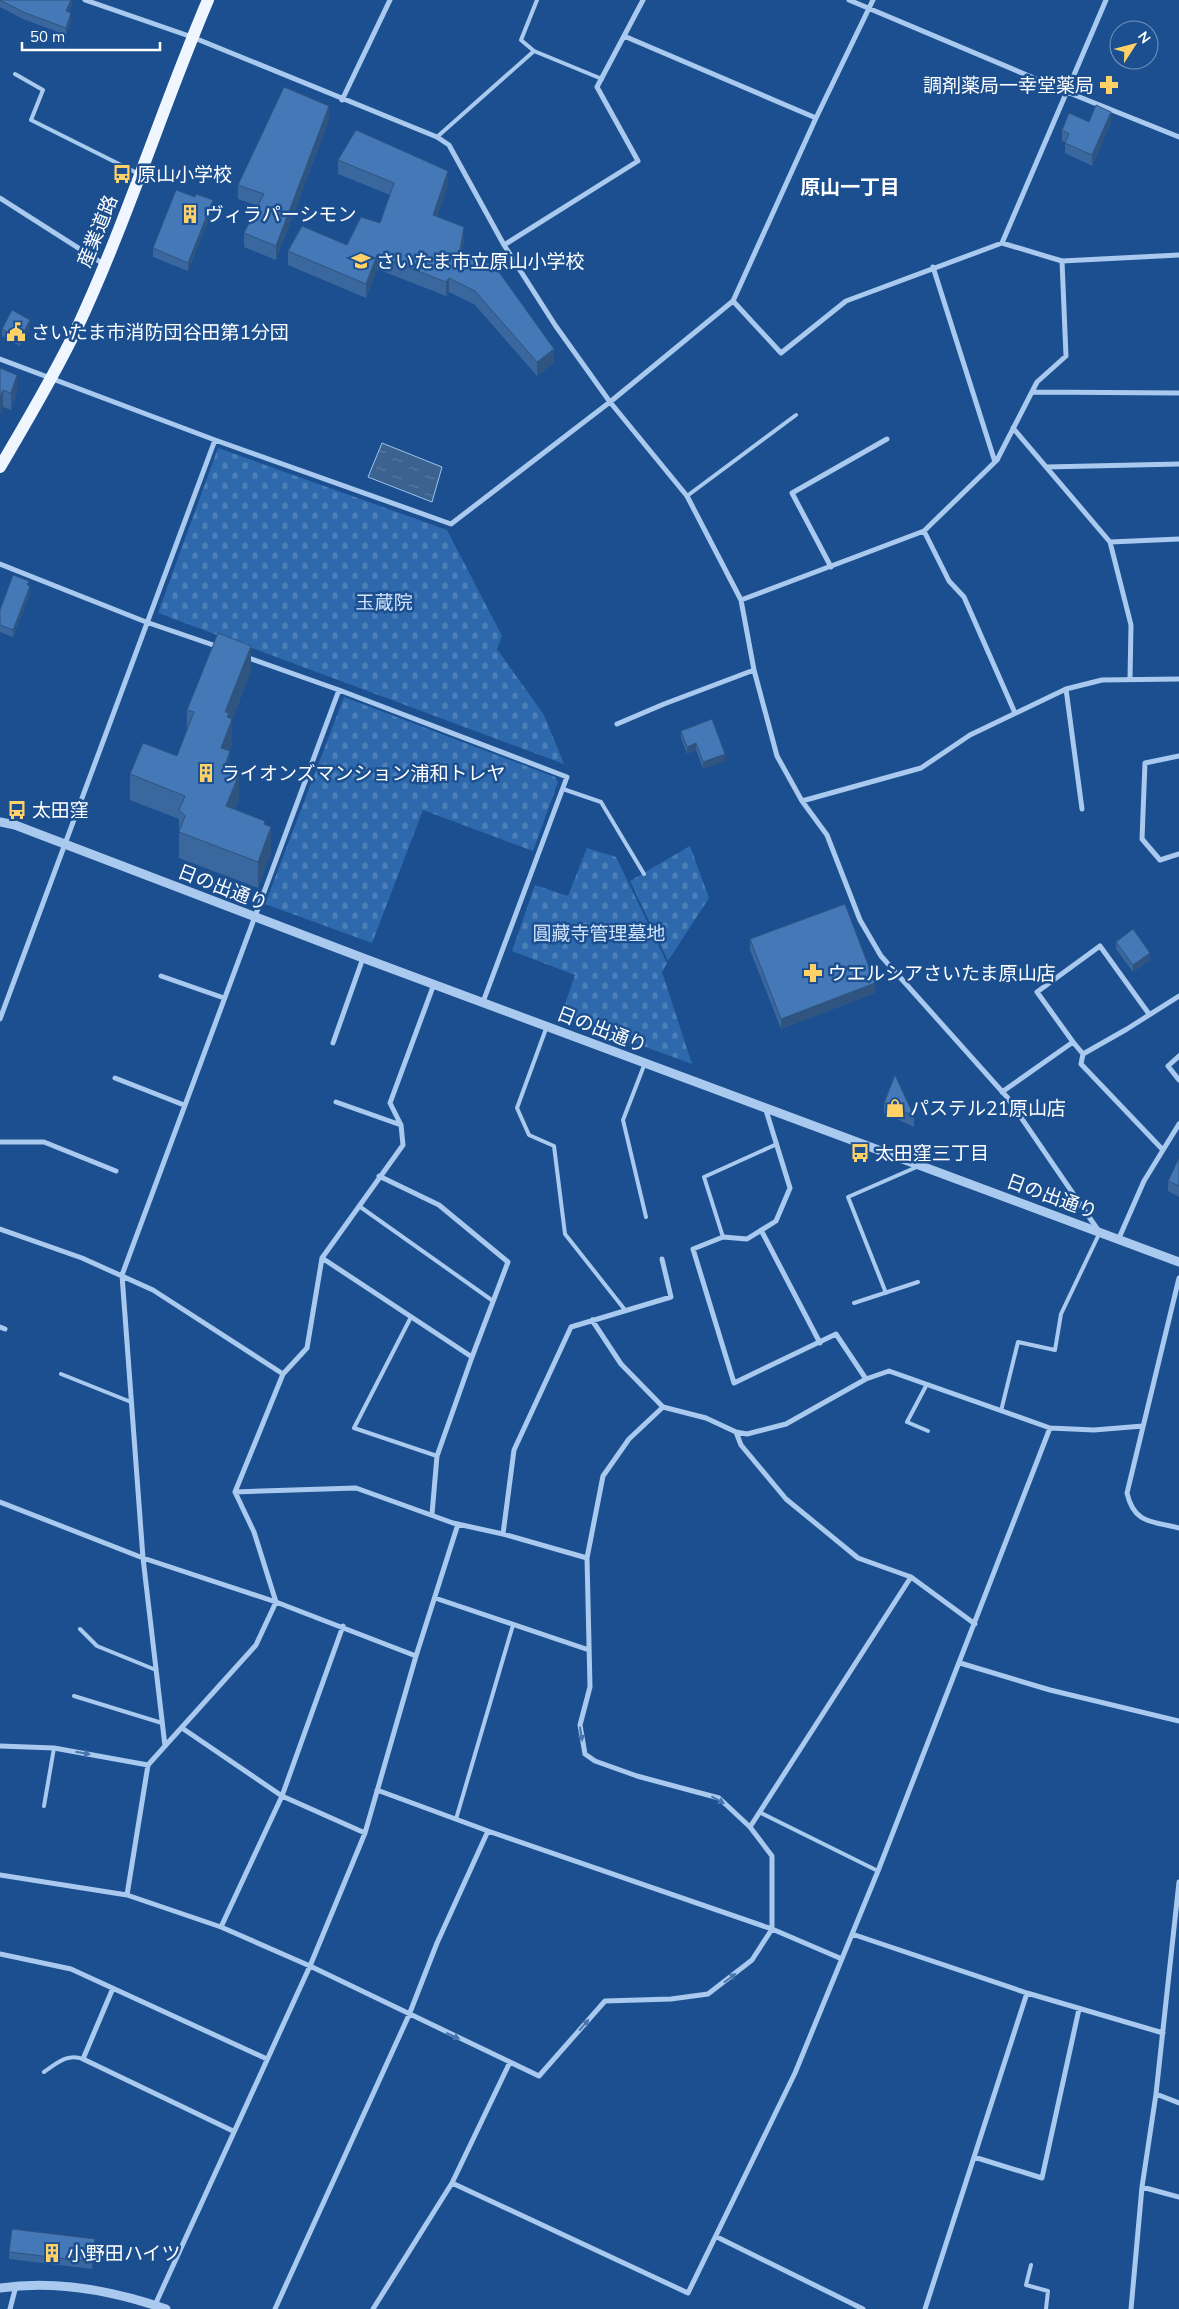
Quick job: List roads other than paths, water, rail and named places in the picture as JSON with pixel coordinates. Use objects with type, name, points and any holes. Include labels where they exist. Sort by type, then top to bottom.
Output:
[{"type":"main road","name":"産業道路","points":[[0,467],[52,378],[105,265],[208,0]]},
{"type":"street","points":[[85,0],[192,38],[437,137],[449,146],[504,245],[555,325],[610,402],[687,496],[741,600],[754,670],[777,756],[802,801],[827,835],[860,920],[881,956],[1002,1092],[1099,1231]]},
{"type":"street","points":[[342,100],[390,0]]},
{"type":"street","points":[[504,245],[638,161],[597,87],[643,0]]},
{"type":"street","points":[[849,0],[1179,137]]},
{"type":"street","points":[[0,359],[215,440],[450,524],[610,402],[733,301],[816,118],[873,0]]},
{"type":"street","points":[[1002,243],[1106,0]]},
{"type":"street","points":[[624,36],[816,118]]},
{"type":"street","points":[[0,198],[105,265]]},
{"type":"street","points":[[733,301],[781,352],[846,300],[1002,243],[1062,260],[1179,255]]},
{"type":"street","points":[[741,600],[924,531],[995,462],[1037,382],[1066,356],[1062,260]]},
{"type":"street","points":[[933,267],[995,462]]},
{"type":"street","points":[[1032,392],[1179,394]]},
{"type":"street","points":[[1014,428],[1110,542],[1131,625],[1130,679]]},
{"type":"street","points":[[831,567],[792,493],[887,439]]},
{"type":"street","points":[[0,1019],[215,440]]},
{"type":"street","points":[[1046,467],[1179,464]]},
{"type":"street","points":[[924,531],[949,581],[964,597],[1015,713]]},
{"type":"street","points":[[1110,542],[1179,539]]},
{"type":"street","points":[[0,564],[146,622],[229,651]]},
{"type":"street","points":[[238,654],[339,690],[567,777],[483,1002]]},
{"type":"street","points":[[617,724],[754,670]]},
{"type":"street","points":[[802,801],[921,768],[970,735],[1066,689],[1102,680],[1179,679]]},
{"type":"street","points":[[1066,689],[1082,809]]},
{"type":"street","points":[[165,1746],[143,1558],[122,1275],[339,690]]},
{"type":"street","points":[[1179,756],[1145,763],[1142,839],[1160,860],[1179,854]]},
{"type":"street","name":"日の出通り","points":[[0,816],[15,825]]},
{"type":"street","name":"日の出通り","points":[[0,822],[15,825],[66,844],[363,958],[1119,1238],[1179,1262]]},
{"type":"street","points":[[1149,1014],[1100,946],[1037,992],[1083,1054],[1081,1064],[1163,1150]]},
{"type":"street","points":[[333,1043],[363,958]]},
{"type":"street","points":[[161,976],[224,998]]},
{"type":"street","points":[[127,1895],[148,1765],[256,1645],[276,1602],[254,1532],[235,1492],[283,1374],[306,1348],[322,1258],[403,1146],[401,1125],[390,1103],[434,984]]},
{"type":"street","points":[[1083,1054],[1127,1030],[1179,996]]},
{"type":"street","points":[[1002,1092],[1074,1042]]},
{"type":"street","points":[[1179,1056],[1168,1066],[1179,1080]]},
{"type":"street","points":[[115,1078],[184,1105]]},
{"type":"street","points":[[336,1102],[401,1125]]},
{"type":"street","points":[[766,1107],[790,1188],[776,1221],[747,1239],[723,1237],[693,1250],[734,1383],[836,1334],[866,1379]]},
{"type":"street","points":[[1119,1238],[1144,1181],[1179,1124]]},
{"type":"street","points":[[0,1142],[44,1142],[116,1171]]},
{"type":"street","points":[[380,1176],[439,1205],[508,1262],[437,1456],[432,1514]]},
{"type":"street","points":[[0,1229],[82,1258],[153,1290],[283,1374]]},
{"type":"street","points":[[761,1230],[820,1343]]},
{"type":"street","points":[[322,1258],[472,1357]]},
{"type":"street","points":[[503,1534],[514,1450],[571,1327],[671,1297],[662,1259]]},
{"type":"street","points":[[1179,1278],[1127,1493],[1130,1506],[1140,1518],[1179,1528]]},
{"type":"street","points":[[592,1320],[621,1364],[663,1407],[706,1418],[736,1432],[747,1434],[786,1424],[866,1379],[890,1371],[1050,1428],[1094,1430],[1142,1426]]},
{"type":"street","points":[[0,1875],[127,1895],[221,1927],[310,1966],[539,2076],[605,2001],[671,1999],[708,1994],[752,1960],[772,1929],[772,1856],[750,1826],[719,1798],[637,1776],[595,1761],[585,1754],[580,1725],[590,1687],[587,1558],[603,1476],[629,1439],[663,1407]]},
{"type":"street","points":[[452,2183],[688,2293],[717,2237],[795,2073],[878,1871],[1050,1428]]},
{"type":"street","points":[[736,1432],[741,1445],[786,1499],[858,1558],[911,1577],[975,1624]]},
{"type":"street","points":[[235,1492],[356,1488],[458,1524],[503,1534],[587,1558]]},
{"type":"street","points":[[0,1502],[143,1558],[343,1626],[416,1656]]},
{"type":"street","points":[[155,2305],[310,1966],[365,1833],[416,1656],[458,1524]]},
{"type":"street","points":[[750,1826],[761,1813],[911,1577]]},
{"type":"street","points":[[435,1598],[589,1650]]},
{"type":"street","points":[[221,1927],[282,1796],[343,1626]]},
{"type":"street","points":[[960,1662],[1050,1690],[1179,1721]]},
{"type":"street","points":[[182,1728],[282,1796],[365,1833]]},
{"type":"street","points":[[0,1746],[54,1748],[148,1765]]},
{"type":"street","points":[[377,1790],[488,1831],[772,1929],[842,1959]]},
{"type":"street","points":[[275,2309],[409,2015],[437,1943],[488,1831]]},
{"type":"street","points":[[1131,2309],[1142,2187],[1176,1942],[1179,1882]]},
{"type":"street","points":[[852,1934],[1079,2010],[1163,2033]]},
{"type":"street","points":[[0,1954],[71,1969],[267,2059]]},
{"type":"street","points":[[113,1988],[83,2059],[233,2131]]},
{"type":"street","points":[[925,2309],[1027,1993]]},
{"type":"street","points":[[974,2157],[1042,2178],[1079,2010]]},
{"type":"street","points":[[373,2309],[452,2183],[510,2062]]},
{"type":"street","points":[[1156,2094],[1179,2103]]},
{"type":"street","points":[[1142,2187],[1179,2197]]},
{"type":"street","points":[[717,2237],[863,2309]]},
{"type":"street","points":[[10,2309],[16,2285]]},
{"type":"street","points":[[0,2288],[16,2285],[70,2287],[115,2294],[166,2309]]},
{"type":"lane","points":[[537,0],[520,40],[534,51],[602,79]]},
{"type":"lane","points":[[437,137],[534,51]]},
{"type":"lane","points":[[15,74],[43,90],[31,120],[140,174]]},
{"type":"lane","points":[[687,496],[796,415]]},
{"type":"lane","points":[[563,789],[601,802],[644,874]]},
{"type":"lane","points":[[547,1026],[517,1108],[529,1135],[554,1146],[565,1234],[625,1310]]},
{"type":"lane","points":[[645,1062],[623,1120],[646,1217]]},
{"type":"lane","points":[[723,1237],[704,1177],[777,1144]]},
{"type":"lane","points":[[886,1293],[848,1197],[922,1165]]},
{"type":"lane","points":[[359,1206],[493,1301]]},
{"type":"lane","points":[[1001,1411],[1018,1342],[1054,1350],[1061,1314],[1099,1231]]},
{"type":"lane","points":[[854,1303],[918,1282]]},
{"type":"lane","points":[[411,1317],[354,1428],[437,1456]]},
{"type":"lane","points":[[61,1374],[131,1402]]},
{"type":"lane","points":[[927,1384],[907,1422],[928,1431]]},
{"type":"lane","points":[[456,1819],[513,1625]]},
{"type":"lane","points":[[80,1629],[97,1646],[156,1670]]},
{"type":"lane","points":[[74,1696],[162,1723]]},
{"type":"lane","points":[[44,1806],[54,1748]]},
{"type":"lane","points":[[761,1813],[878,1871]]},
{"type":"lane","points":[[44,2072],[64,2058],[75,2056],[83,2059]]},
{"type":"lane","points":[[1031,2265],[1026,2285],[1048,2291],[1046,2309]]},
{"type":"water","points":[[382,443],[442,467],[432,502],[368,477]]},
{"type":"place","name":"調剤薬局一幸堂薬局","points":[[1109,85]]},
{"type":"place","name":"原山小学校","points":[[122,174]]},
{"type":"place","name":"ヴィラパーシモン","points":[[190,214]]},
{"type":"place","name":"さいたま市立原山小学校","points":[[361,261]]},
{"type":"place","name":"さいたま市消防団谷田第1分団","points":[[16,332]]},
{"type":"place","name":"ライオンズマンション浦和トレヤ","points":[[206,773]]},
{"type":"place","name":"太田窪","points":[[17,810]]},
{"type":"place","name":"ウエルシアさいたま原山店","points":[[813,973]]},
{"type":"place","name":"パステル21原山店","points":[[895,1108]]},
{"type":"place","name":"太田窪三丁目","points":[[860,1153]]},
{"type":"place","name":"小野田ハイツ","points":[[52,2253]]},
{"type":"district","name":"原山一丁目","points":[[850,186]]},
{"type":"park label","name":"玉蔵院","points":[[384,602]]},
{"type":"park label","name":"圓藏寺管理墓地","points":[[599,933]]}]
